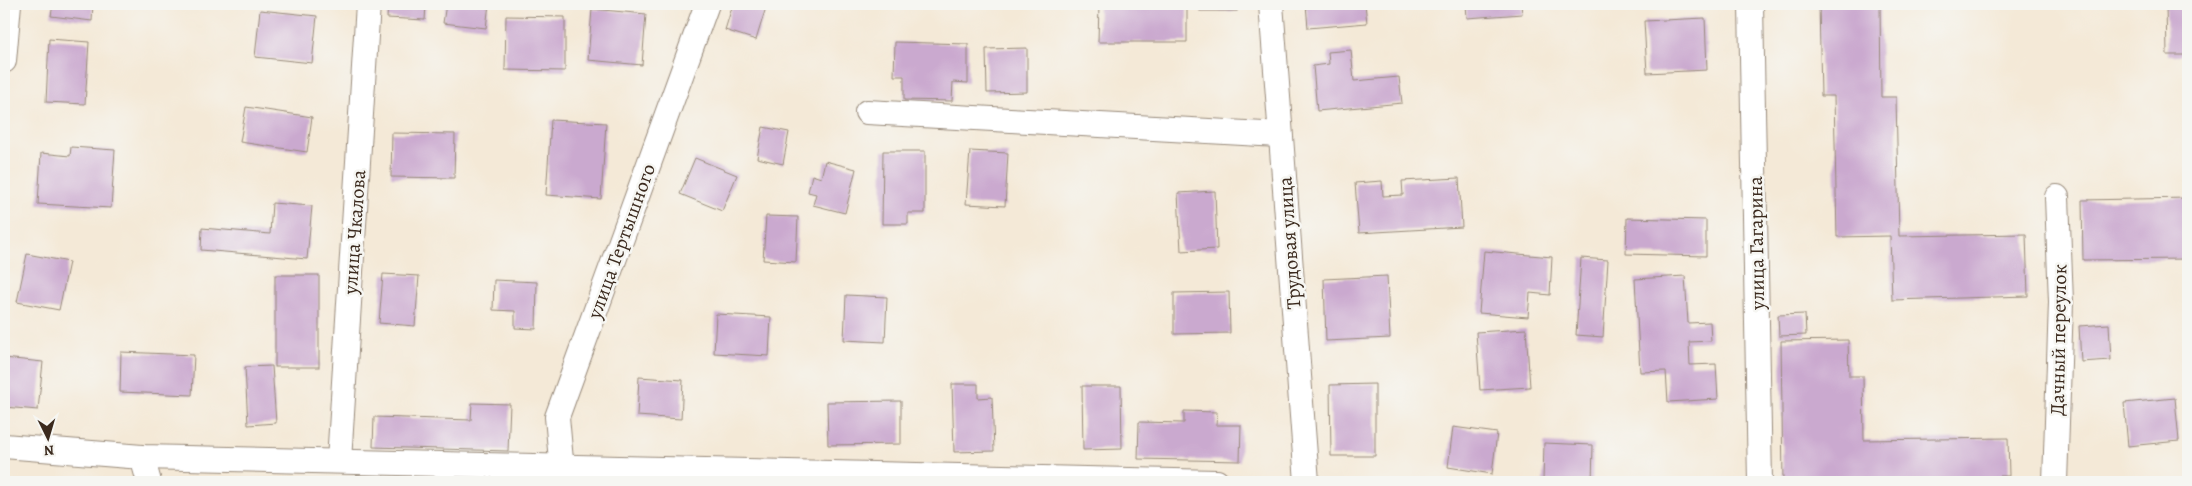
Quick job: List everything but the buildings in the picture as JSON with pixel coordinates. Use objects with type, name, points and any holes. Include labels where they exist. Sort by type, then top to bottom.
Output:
[{"type":"street","points":[[4,61],[9,4]]},
{"type":"street","name":"улица Чкалова","points":[[339,461],[368,4]]},
{"type":"street","name":"улица Тертышного","points":[[561,475],[557,417],[707,4]]},
{"type":"street","name":"Трудовая улица","points":[[1271,4],[1307,482]]},
{"type":"street","name":"улица Гагарина","points":[[1751,4],[1760,482]]},
{"type":"street","points":[[867,112],[1280,135]]},
{"type":"street","name":"Дачный переулок","points":[[2055,482],[2061,302],[2057,197]]},
{"type":"street","points":[[4,446],[142,457],[339,461],[561,475],[1217,482]]},
{"type":"street","points":[[142,457],[150,482]]}]
